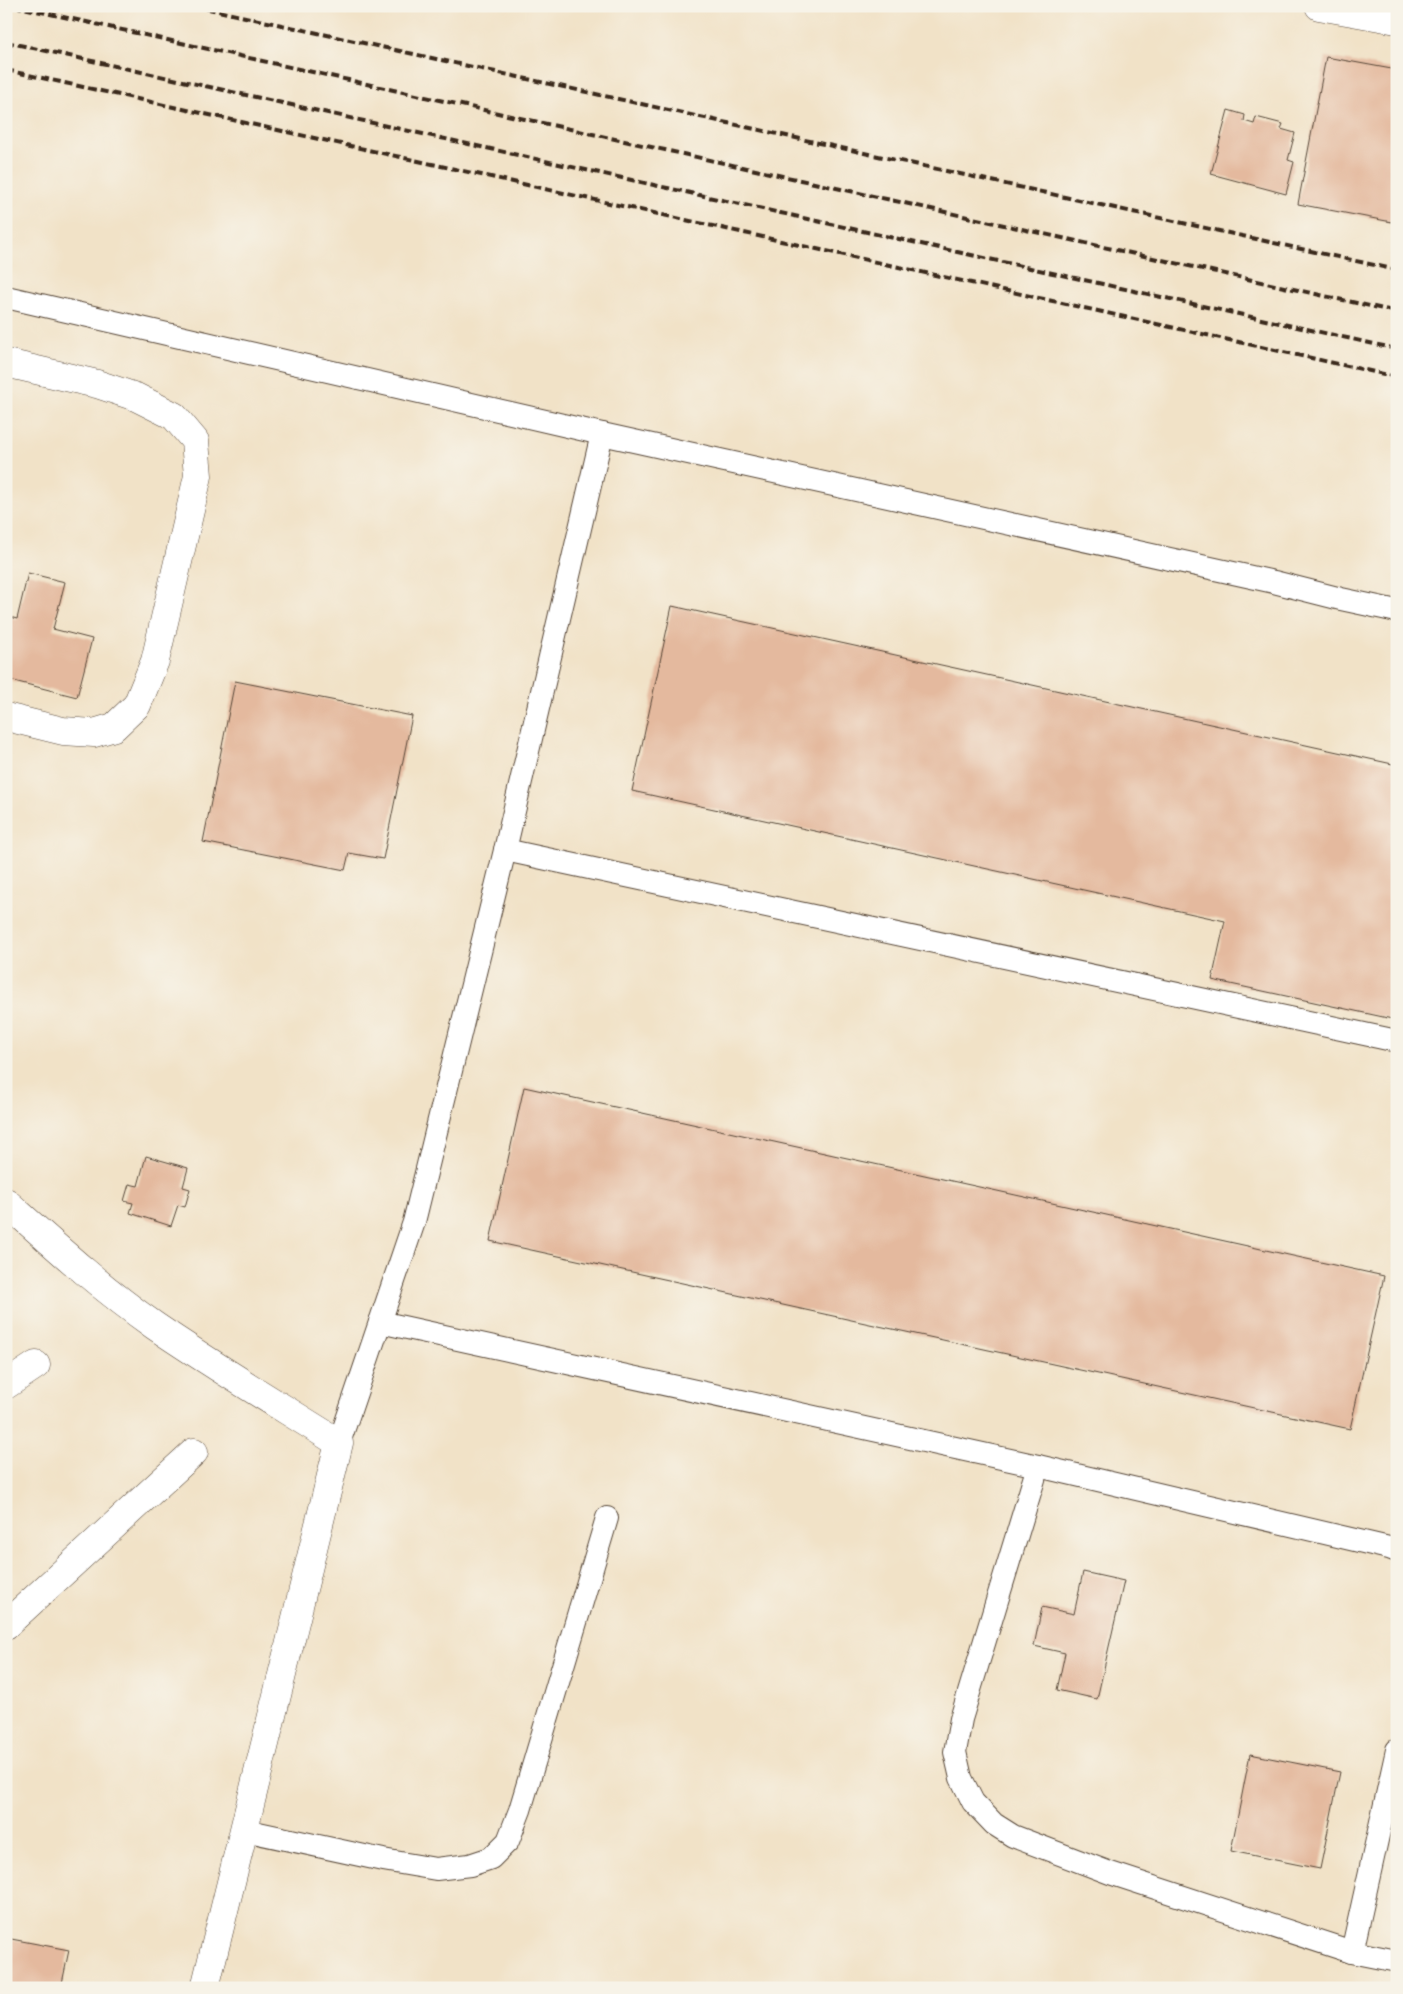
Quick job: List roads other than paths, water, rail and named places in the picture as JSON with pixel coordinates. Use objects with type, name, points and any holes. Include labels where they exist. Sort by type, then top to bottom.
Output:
[{"type":"street","points":[[1319,6],[1397,20]]},
{"type":"street","points":[[6,363],[97,384],[136,397],[174,416],[195,440],[198,476],[155,661],[137,705],[114,727],[94,733],[63,731],[6,717]]},
{"type":"street","points":[[6,1202],[71,1261],[154,1325],[230,1375],[339,1442],[205,1988]]},
{"type":"street","points":[[6,1385],[36,1365]]},
{"type":"street","points":[[6,1625],[194,1452]]},
{"type":"lane","points":[[6,297],[602,434],[1274,582],[1397,611]]},
{"type":"lane","points":[[339,1442],[414,1222],[505,850],[602,434]]},
{"type":"lane","points":[[505,850],[1397,1041]]},
{"type":"lane","points":[[380,1322],[1038,1466],[1397,1551]]},
{"type":"lane","points":[[1038,1466],[961,1719],[955,1752],[961,1778],[973,1802],[994,1824],[1014,1836],[1110,1873],[1352,1952],[1397,1961]]},
{"type":"lane","points":[[244,1830],[383,1860],[436,1868],[470,1865],[491,1858],[508,1841],[520,1810],[606,1518]]},
{"type":"lane","points":[[1352,1952],[1397,1750]]},
{"type":"railway","points":[[14,6],[1397,312]]},
{"type":"railway","points":[[195,6],[1397,270]]},
{"type":"railway","points":[[6,42],[1397,349]]},
{"type":"railway","points":[[6,70],[1397,377]]}]
